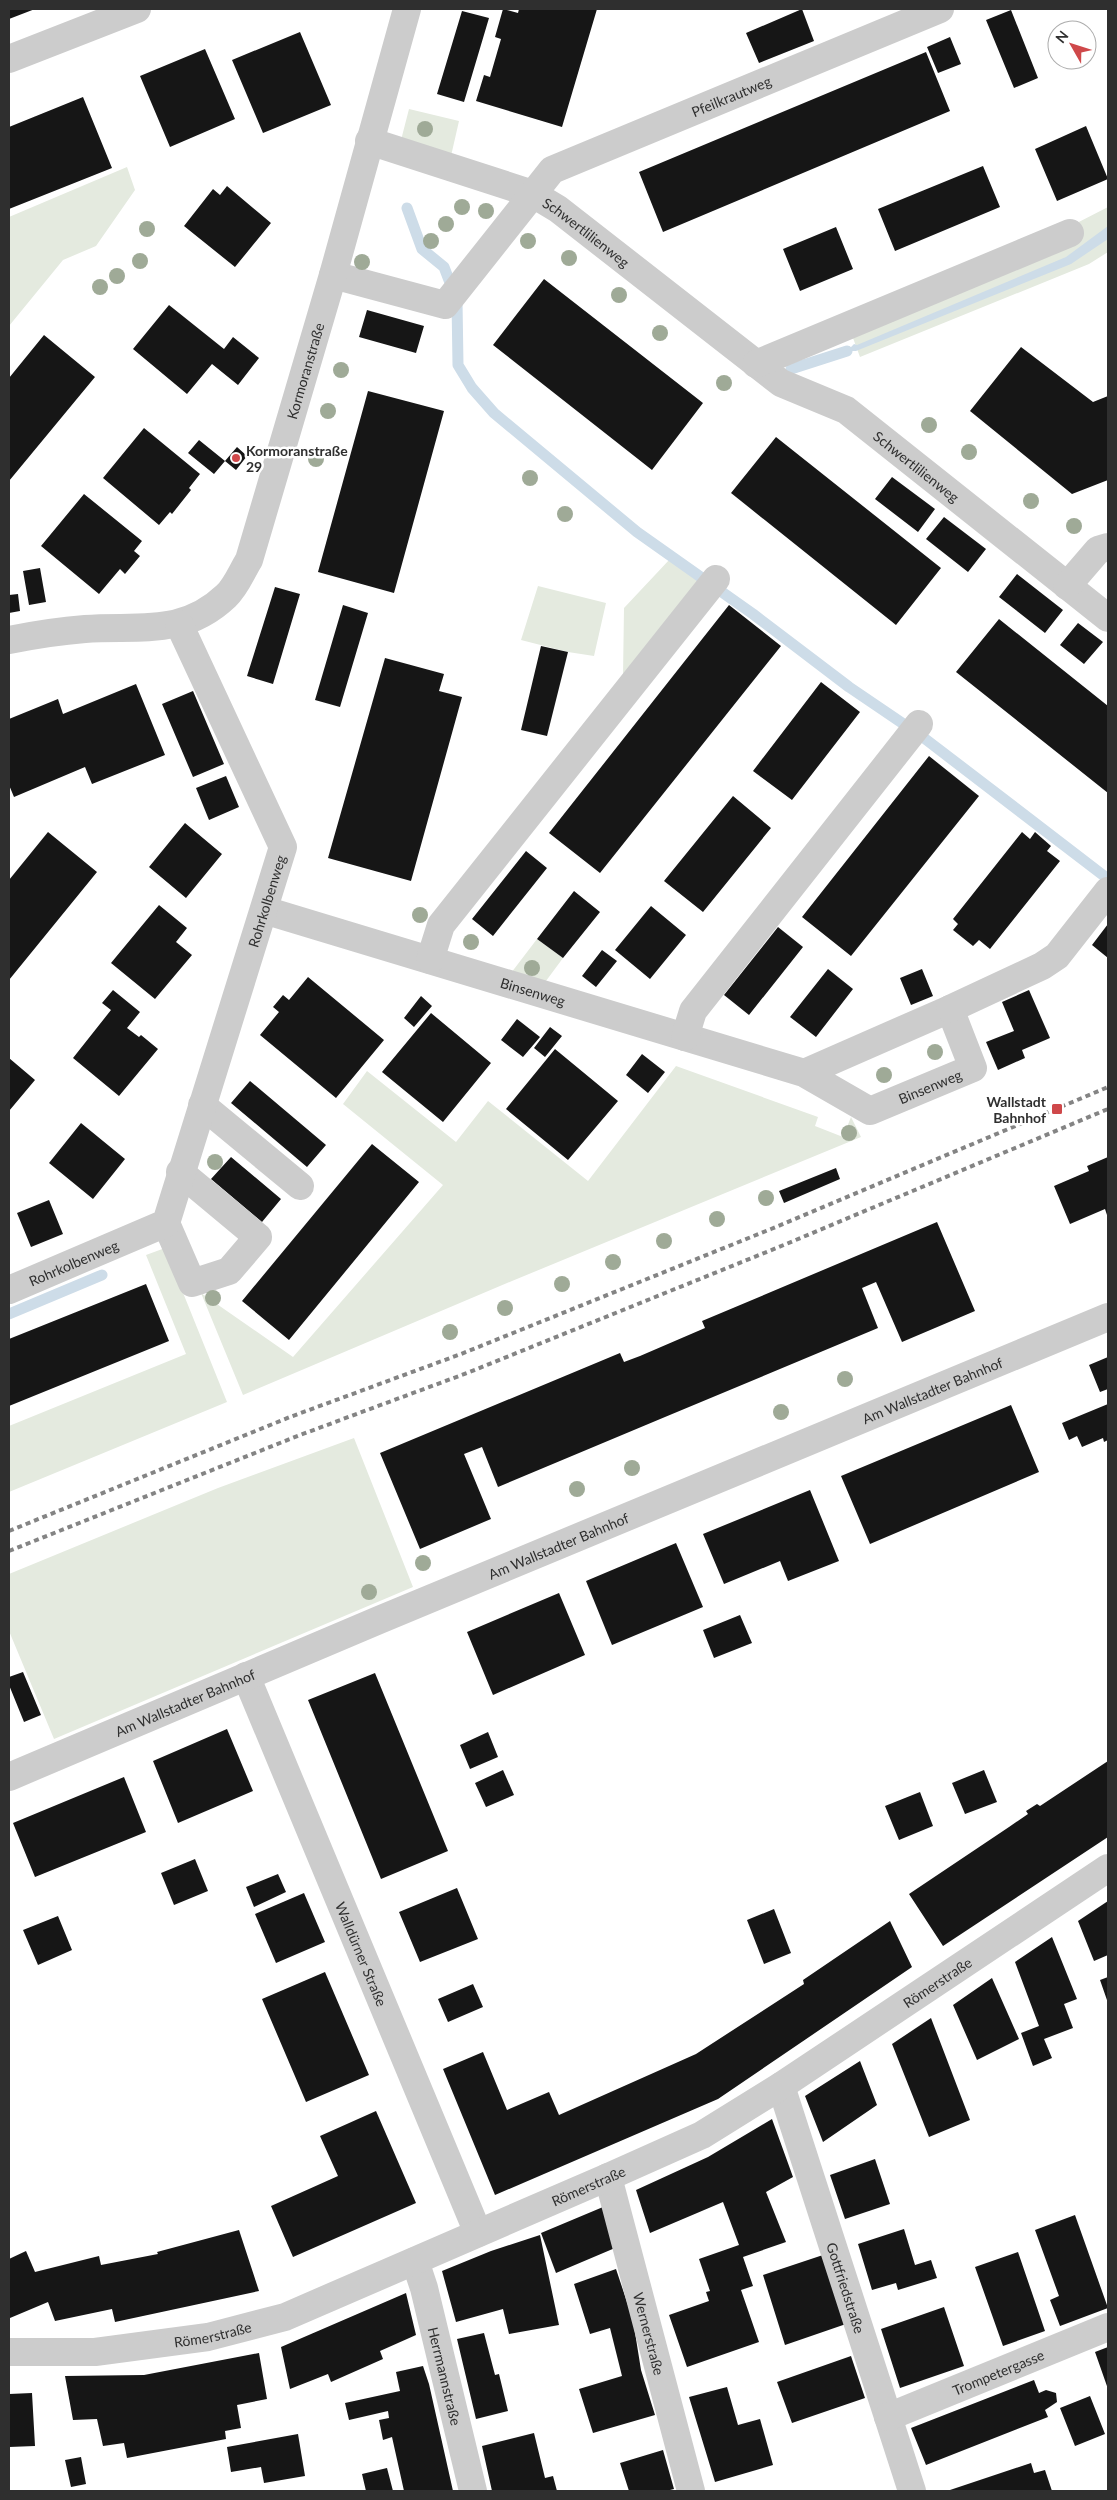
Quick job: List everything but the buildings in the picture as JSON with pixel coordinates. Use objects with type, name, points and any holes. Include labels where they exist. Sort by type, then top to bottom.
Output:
[{"type":"street","points":[[9,58],[137,9]]},
{"type":"street","name":"Kormoranstraße","points":[[9,640],[86,629],[147,629],[179,624],[204,612],[227,595],[249,560],[407,9]]},
{"type":"street","name":"Pfeilkrautweg","points":[[533,194],[552,170],[940,9]]},
{"type":"street","name":"Schwertlilienweg","points":[[369,141],[533,194],[558,209],[781,383],[846,410],[1108,618]]},
{"type":"street","name":"Schwertlilienweg","points":[[332,275],[445,305],[533,194]]},
{"type":"street","points":[[756,364],[1070,233]]},
{"type":"street","points":[[1067,586],[1098,550],[1108,547]]},
{"type":"street","points":[[430,960],[441,925],[716,579]]},
{"type":"street","name":"Rohrkolbenweg","points":[[9,1290],[166,1223],[180,1172],[264,910],[282,847],[179,624]]},
{"type":"street","points":[[685,1037],[693,1011],[919,724]]},
{"type":"street","points":[[804,1073],[1042,966],[1057,956],[1108,891]]},
{"type":"street","name":"Binsenweg","points":[[264,910],[804,1073],[870,1111],[973,1068],[950,1008]]},
{"type":"street","points":[[202,1105],[300,1186]]},
{"type":"street","points":[[166,1223],[192,1283],[229,1271],[258,1237],[180,1172]]},
{"type":"street","name":"Am Wallstadter Bahnhof","points":[[9,1777],[246,1676],[1108,1317]]},
{"type":"street","name":"Walldürner Straße","points":[[246,1676],[478,2233]]},
{"type":"street","name":"Römerstraße","points":[[9,2352],[95,2352],[208,2337],[285,2316],[608,2177],[702,2135],[781,2086],[1108,1868]]},
{"type":"street","name":"Gottfriedstraße","points":[[781,2086],[912,2491]]},
{"type":"street","name":"Wernerstraße","points":[[608,2177],[691,2491]]},
{"type":"street","name":"Herrmannstraße","points":[[415,2261],[424,2288],[474,2491]]},
{"type":"street","name":"Trompetergasse","points":[[888,2417],[1108,2327]]},
{"type":"shaded area","points":[[409,109],[459,121],[451,156],[400,144]]},
{"type":"shaded area","points":[[127,167],[135,190],[96,246],[63,260],[9,326],[9,217]]},
{"type":"shaded area","points":[[1108,207],[1108,252],[1089,264],[860,357],[853,338]]},
{"type":"shaded area","points":[[670,559],[702,583],[623,676],[624,608]]},
{"type":"shaded area","points":[[538,586],[606,603],[594,656],[568,652],[521,640]]},
{"type":"shaded area","points":[[537,939],[563,958],[543,985],[508,977]]},
{"type":"shaded area","points":[[676,1066],[818,1117],[815,1126],[843,1137],[851,1117],[861,1137],[512,1281],[243,1395],[201,1293],[293,1357],[443,1185],[343,1104],[367,1071],[456,1142],[488,1101],[588,1181]]},
{"type":"shaded area","points":[[165,1248],[227,1402],[9,1492],[9,1426],[186,1354],[146,1255]]},
{"type":"shaded area","points":[[354,1438],[413,1587],[54,1739],[9,1631],[9,1574],[218,1488]]},
{"type":"water","points":[[1108,226],[1108,239],[1071,264],[856,351],[847,351],[854,344],[857,345],[1066,257]]},
{"type":"waterway","points":[[407,208],[422,249],[444,267],[457,301],[458,365],[472,388],[494,413],[637,532],[753,614],[849,687],[905,725]]},
{"type":"waterway","points":[[791,369],[847,351]]},
{"type":"waterway","points":[[924,738],[1108,879]]},
{"type":"waterway","points":[[9,1314],[102,1275]]},
{"type":"railway","points":[[9,1531],[290,1417],[461,1354],[771,1229],[1108,1087]]},
{"type":"railway","points":[[9,1551],[300,1435],[467,1373],[779,1247],[1108,1109]]},
{"type":"place","name":"Kormoranstraße 29","points":[[236,458]]},
{"type":"place","name":"Wallstadt Bahnhof","points":[[1057,1109]]}]
